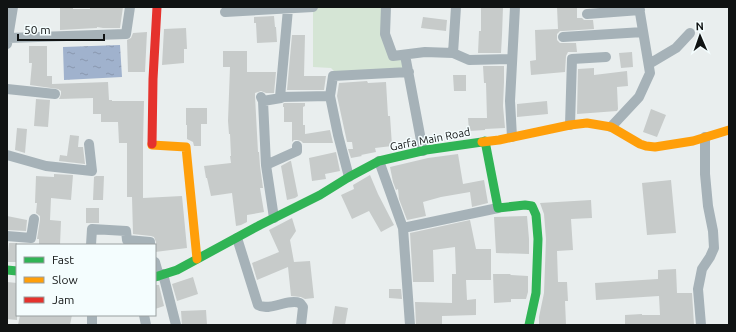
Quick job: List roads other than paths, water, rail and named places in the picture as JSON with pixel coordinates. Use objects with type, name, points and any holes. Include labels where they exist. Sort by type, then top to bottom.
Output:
[{"type":"main road","points":[[157,7],[152,145],[186,147],[197,259]]},
{"type":"main road","name":"Garfa Main Road","points":[[159,276],[177,270],[320,195],[349,177],[379,162],[423,151],[498,140],[570,125],[587,123],[611,127],[640,144],[655,147],[693,141],[729,130]]},
{"type":"main road","points":[[485,141],[498,208],[526,205],[532,206],[536,215],[538,239],[536,293],[529,325]]},
{"type":"street","points":[[13,7],[9,24],[8,41],[126,34],[130,7]]},
{"type":"street","points":[[225,12],[313,7]]},
{"type":"street","points":[[386,7],[385,34],[393,56],[425,52],[453,53],[469,60],[512,59]]},
{"type":"street","points":[[453,53],[456,7]]},
{"type":"street","points":[[512,137],[510,101],[515,7]]},
{"type":"street","points":[[587,14],[639,8],[650,73],[639,96],[611,127]]},
{"type":"street","points":[[280,97],[288,9]]},
{"type":"street","points":[[563,37],[643,32]]},
{"type":"street","points":[[649,64],[676,48],[690,33]]},
{"type":"street","points":[[405,55],[423,151]]},
{"type":"street","points":[[570,125],[572,59],[606,57]]},
{"type":"street","points":[[349,177],[330,96],[333,76],[408,72]]},
{"type":"street","points":[[7,89],[55,94]]},
{"type":"street","points":[[274,218],[266,165],[262,99],[281,98],[280,97],[330,96]]},
{"type":"street","points":[[701,325],[698,289],[702,269],[714,248],[713,231],[704,174],[705,137]]},
{"type":"street","points":[[7,155],[46,166],[92,172],[89,144]]},
{"type":"street","points":[[266,165],[297,151],[297,146]]},
{"type":"street","points":[[379,162],[403,228],[410,325]]},
{"type":"street","points":[[403,228],[498,208]]},
{"type":"street","points":[[7,236],[31,238],[34,219]]},
{"type":"street","points":[[91,244],[92,229],[126,231],[127,240],[150,242],[150,244]]},
{"type":"street","points":[[237,238],[258,305],[260,307],[267,307],[294,302],[300,303],[303,307],[301,325]]},
{"type":"street","points":[[156,266],[176,325]]},
{"type":"water","points":[[120,45],[122,77],[64,80],[63,47]]}]
